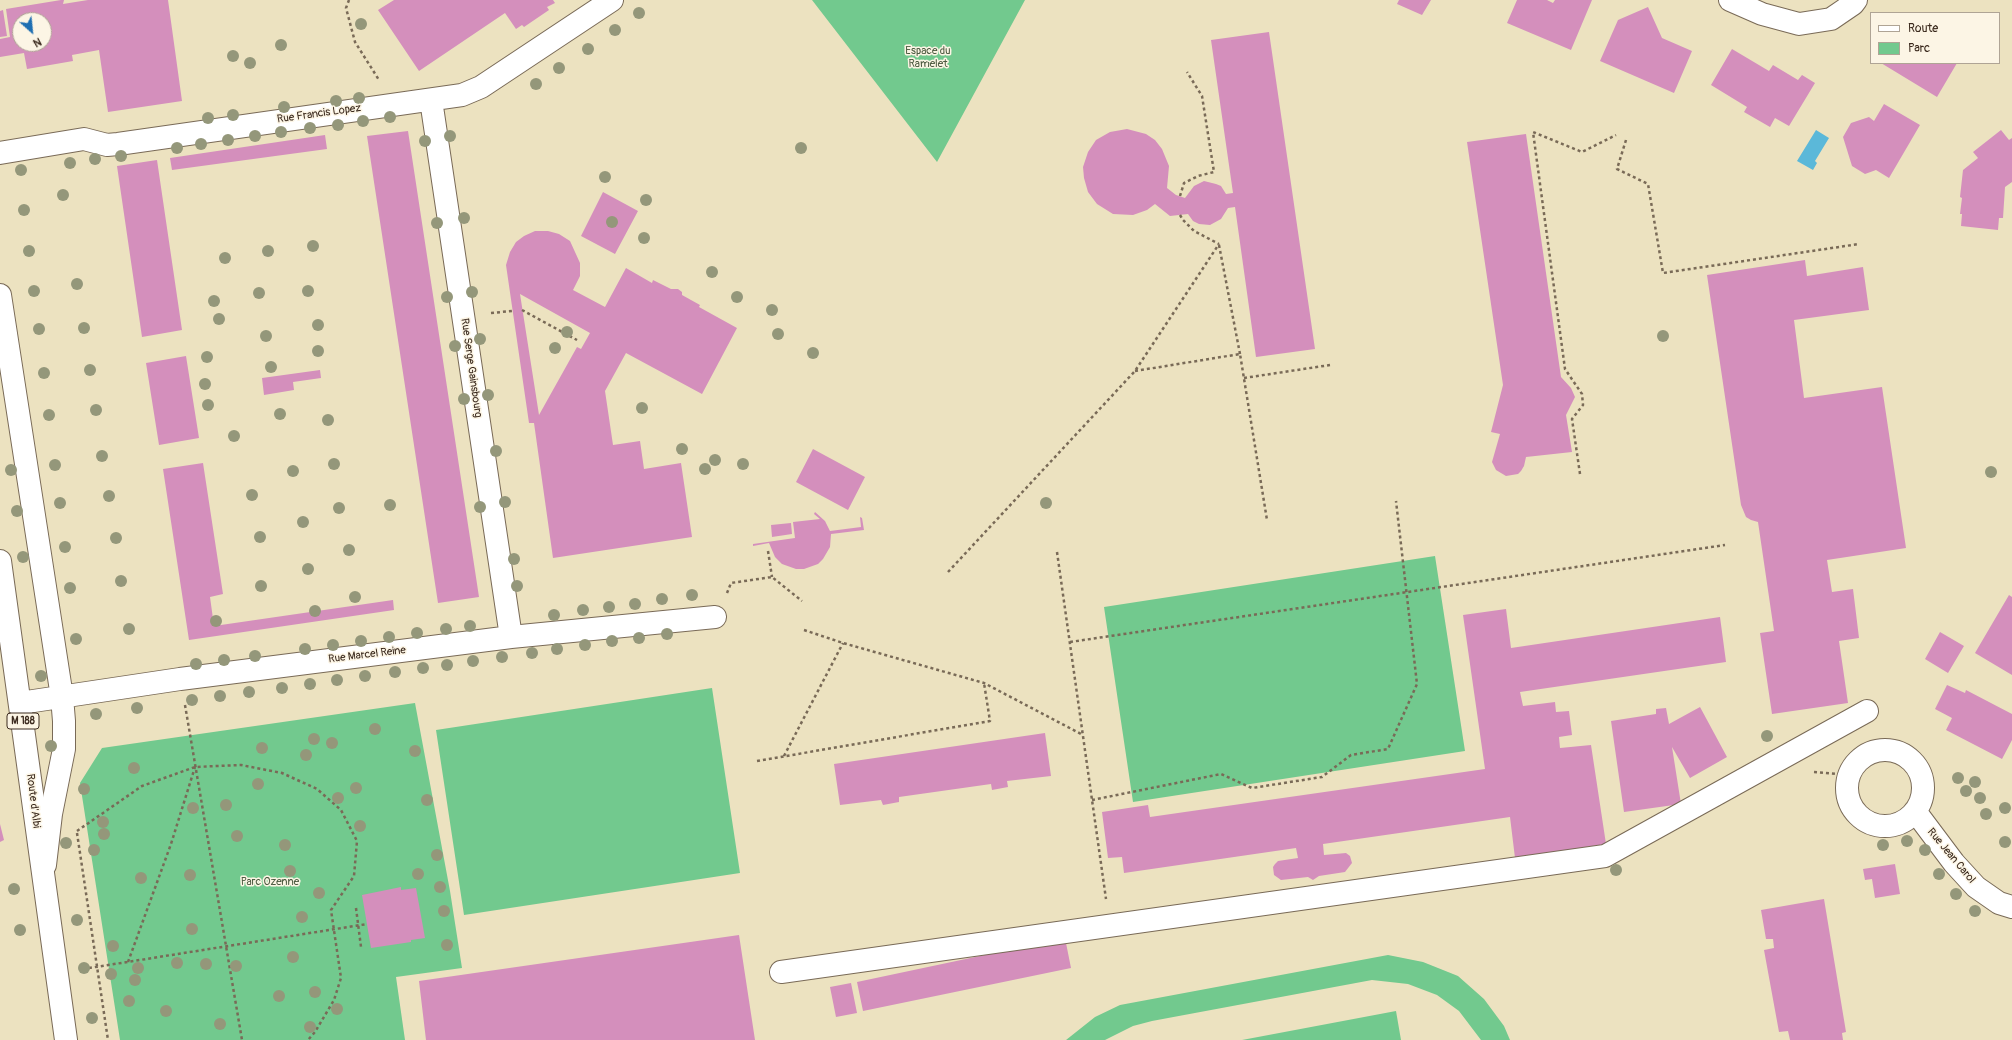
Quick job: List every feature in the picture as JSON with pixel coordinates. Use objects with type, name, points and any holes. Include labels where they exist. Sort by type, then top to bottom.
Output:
[{"type":"street","name":"Rue Francis Lopez","points":[[0,153],[84,139],[107,145],[118,144],[462,95],[481,87],[612,0]]},
{"type":"street","points":[[1730,0],[1762,14],[1799,24],[1831,20],[1853,4],[1856,0]]},
{"type":"street","name":"Rue Serge Gainsbourg","points":[[431,100],[511,637]]},
{"type":"street","points":[[0,295],[62,697],[64,749],[58,787],[51,814],[43,882]]},
{"type":"street","name":"Route d'Albi","points":[[0,561],[43,882],[66,1040]]},
{"type":"street","name":"Rue Marcel Reine","points":[[20,703],[180,679],[511,637],[715,617]]},
{"type":"street","points":[[782,972],[1605,856],[1867,711]]},
{"type":"street","points":[[1888,751],[1903,756],[1915,766],[1922,781],[1922,797],[1915,811],[1902,822],[1886,826],[1874,824],[1862,819],[1854,810],[1848,799],[1847,791],[1850,775],[1858,762],[1872,753],[1888,751]]},
{"type":"street","name":"Rue Jean Carol","points":[[1915,811],[1954,863],[1976,887],[2000,903],[2012,907]]},
{"type":"path","points":[[349,0],[346,8],[355,42],[379,78],[381,84]]},
{"type":"path","points":[[1180,196],[1184,183],[1198,176],[1214,172],[1202,96],[1187,72]]},
{"type":"path","points":[[1580,474],[1572,419],[1583,405],[1582,394],[1565,369],[1533,132],[1582,152],[1616,135]]},
{"type":"path","points":[[1626,140],[1617,169],[1648,184],[1663,273],[1859,244]]},
{"type":"path","points":[[1180,215],[1194,231],[1219,244]]},
{"type":"path","points":[[1219,244],[1240,354],[1267,520]]},
{"type":"path","points":[[948,572],[1135,371],[1219,244]]},
{"type":"path","points":[[522,310],[577,340]]},
{"type":"path","points":[[495,313],[512,311]]},
{"type":"path","points":[[1135,371],[1240,354]]},
{"type":"path","points":[[1244,378],[1330,364]]},
{"type":"path","points":[[1092,800],[1221,774],[1252,788],[1322,777],[1351,755],[1388,749],[1417,684],[1396,501]]},
{"type":"path","points":[[1070,642],[1725,545]]},
{"type":"path","points":[[768,551],[772,577],[802,601]]},
{"type":"path","points":[[1057,552],[1110,925]]},
{"type":"path","points":[[715,617],[731,583],[772,577]]},
{"type":"path","points":[[804,630],[843,643],[984,683],[1083,735]]},
{"type":"path","points":[[784,757],[843,643]]},
{"type":"path","points":[[180,679],[242,1040]]},
{"type":"path","points":[[757,761],[990,721],[984,683]]},
{"type":"path","points":[[77,832],[142,786],[195,767],[241,765],[282,773],[316,789],[341,810],[357,841],[354,876],[331,910],[341,978],[334,1000],[315,1032],[308,1040]]},
{"type":"path","points":[[128,962],[171,844],[195,767]]},
{"type":"path","points":[[1807,772],[1850,775]]},
{"type":"path","points":[[58,787],[79,838],[108,1040]]},
{"type":"path","points":[[356,908],[361,947]]},
{"type":"path","points":[[57,973],[226,947],[334,928],[367,924]]},
{"type":"green space","name":"Espace du Ramelet","points":[[812,0],[1025,0],[937,162]]},
{"type":"green space","points":[[1435,556],[1465,751],[1133,802],[1104,607]]},
{"type":"green space","points":[[712,688],[740,873],[464,915],[436,730]]},
{"type":"green space","name":"Parc Ozenne","points":[[415,703],[450,891],[462,968],[396,977],[405,1040],[120,1040],[80,783],[102,748]]},
{"type":"green space","points":[[1388,955],[1423,962],[1458,976],[1484,999],[1504,1026],[1510,1040],[1481,1040],[1459,1011],[1437,995],[1408,984],[1372,980],[1152,1021],[1133,1026],[1105,1040],[1066,1040],[1095,1017],[1120,1005]]},
{"type":"green space","points":[[1396,1011],[1401,1040],[1242,1040]]},
{"type":"water","points":[[1816,130],[1829,138],[1815,161],[1817,163],[1813,170],[1797,161]]},
{"type":"building","points":[[61,0],[64,0],[63,4],[88,0],[168,0],[182,101],[108,112],[99,50],[72,55],[73,61],[27,69],[24,53],[0,57],[0,39],[10,37],[6,9]]},
{"type":"building","points":[[394,0],[553,0],[555,3],[547,7],[549,10],[524,27],[522,25],[516,29],[505,13],[419,71],[378,10]]},
{"type":"building","points":[[1399,0],[1431,0],[1422,15],[1397,4]]},
{"type":"building","points":[[1517,0],[1547,0],[1553,3],[1555,0],[1592,0],[1571,50],[1507,23]]},
{"type":"building","points":[[1648,7],[1662,38],[1692,51],[1674,93],[1600,61],[1618,20]]},
{"type":"building","points":[[3,10],[7,36],[0,37],[0,11]]},
{"type":"building","points":[[1269,32],[1315,349],[1256,357],[1235,207],[1228,208],[1221,219],[1210,225],[1199,224],[1193,221],[1188,214],[1170,216],[1155,204],[1147,210],[1133,215],[1113,214],[1097,204],[1088,192],[1083,167],[1088,152],[1096,140],[1110,132],[1127,129],[1146,134],[1155,140],[1162,149],[1169,166],[1167,188],[1176,195],[1185,198],[1194,186],[1204,181],[1221,186],[1226,194],[1233,193],[1211,40]]},
{"type":"building","points":[[1732,49],[1769,71],[1773,65],[1798,80],[1802,75],[1815,83],[1789,126],[1775,118],[1770,127],[1744,112],[1747,107],[1711,85]]},
{"type":"building","points":[[1883,64],[1956,64],[1937,97]]},
{"type":"building","points":[[1884,104],[1920,125],[1889,178],[1876,170],[1865,174],[1852,166],[1843,137],[1851,123],[1869,117],[1874,121]]},
{"type":"building","points":[[2001,130],[2009,140],[2012,138],[2012,182],[2005,187],[2003,218],[1999,218],[1998,230],[1961,226],[1962,214],[1960,214],[1962,198],[1960,197],[1963,170],[1978,158],[1973,152]]},
{"type":"building","points":[[408,131],[479,597],[438,603],[367,136]]},
{"type":"building","points":[[1526,134],[1561,377],[1571,388],[1575,397],[1566,415],[1572,452],[1526,457],[1524,466],[1518,474],[1506,476],[1496,470],[1492,462],[1500,434],[1491,432],[1503,385],[1467,142]]},
{"type":"building","points":[[325,135],[327,149],[172,170],[170,158]]},
{"type":"building","points":[[157,160],[182,330],[142,337],[117,166]]},
{"type":"building","points":[[603,192],[638,211],[615,254],[581,236]]},
{"type":"building","points":[[535,231],[548,231],[559,234],[570,241],[580,263],[580,276],[573,290],[605,307],[626,268],[652,283],[653,280],[671,289],[678,289],[682,292],[682,295],[700,305],[699,307],[737,328],[702,394],[626,353],[605,391],[613,445],[640,441],[644,469],[681,463],[692,537],[553,558],[534,423],[529,423],[506,265],[510,252],[516,242]],"holes":[[[520,294],[590,333],[581,349],[577,347],[539,415]]]},
{"type":"building","points":[[1805,260],[1807,276],[1863,267],[1869,310],[1794,320],[1804,398],[1882,387],[1906,548],[1827,560],[1832,592],[1853,589],[1859,638],[1839,641],[1848,703],[1772,714],[1760,633],[1774,631],[1758,522],[1746,517],[1741,505],[1707,275]]},
{"type":"building","points":[[186,356],[199,438],[159,445],[146,363]]},
{"type":"building","points":[[320,370],[321,378],[293,382],[294,390],[264,395],[262,378]]},
{"type":"building","points":[[813,449],[865,477],[848,510],[796,482]]},
{"type":"building","points":[[203,463],[223,594],[210,597],[214,626],[393,600],[394,610],[189,640],[163,469]]},
{"type":"building","points":[[815,512],[825,521],[830,531],[861,527],[860,517],[862,518],[864,530],[831,534],[830,547],[823,559],[818,564],[804,569],[796,569],[782,564],[775,557],[769,543],[753,546],[753,544],[795,538],[793,522],[820,519],[814,514]]},
{"type":"building","points":[[791,523],[792,534],[772,537],[771,525]]},
{"type":"building","points":[[2009,595],[2012,597],[2012,675],[1975,653]]},
{"type":"building","points":[[1506,609],[1511,648],[1720,617],[1726,662],[1520,692],[1523,706],[1555,702],[1556,712],[1569,711],[1572,735],[1559,737],[1560,748],[1591,745],[1606,844],[1515,858],[1510,817],[1323,844],[1324,855],[1346,853],[1350,856],[1352,863],[1345,872],[1319,876],[1313,880],[1308,877],[1281,880],[1274,875],[1273,867],[1278,861],[1298,858],[1296,848],[1124,873],[1122,857],[1108,858],[1102,812],[1148,805],[1150,817],[1485,769],[1463,615]]},
{"type":"building","points":[[1940,632],[1964,646],[1948,673],[1925,659]]},
{"type":"building","points":[[1947,685],[1965,693],[1966,690],[2012,714],[2012,740],[2002,759],[1946,730],[1952,718],[1935,709]]},
{"type":"building","points":[[1700,707],[1727,757],[1690,778],[1672,747],[1681,804],[1624,812],[1611,721],[1656,714],[1656,709],[1666,708],[1669,724]]},
{"type":"building","points":[[1045,733],[1051,776],[1007,781],[1008,787],[992,790],[991,784],[899,797],[899,802],[883,805],[881,800],[840,805],[834,764]]},
{"type":"building","points":[[0,824],[4,840],[0,842]]},
{"type":"building","points":[[1895,864],[1900,894],[1875,898],[1872,879],[1865,880],[1863,869]]},
{"type":"building","points":[[401,887],[401,890],[416,888],[425,938],[411,940],[411,942],[371,948],[362,895]]},
{"type":"building","points":[[1824,899],[1846,1032],[1842,1033],[1843,1040],[1790,1040],[1788,1031],[1779,1032],[1764,950],[1774,948],[1773,939],[1766,939],[1761,910]]},
{"type":"building","points":[[739,935],[755,1040],[426,1040],[419,981]]},
{"type":"building","points":[[1065,938],[1071,968],[863,1011],[857,982]]},
{"type":"building","points":[[851,983],[857,1013],[836,1017],[830,987]]}]
